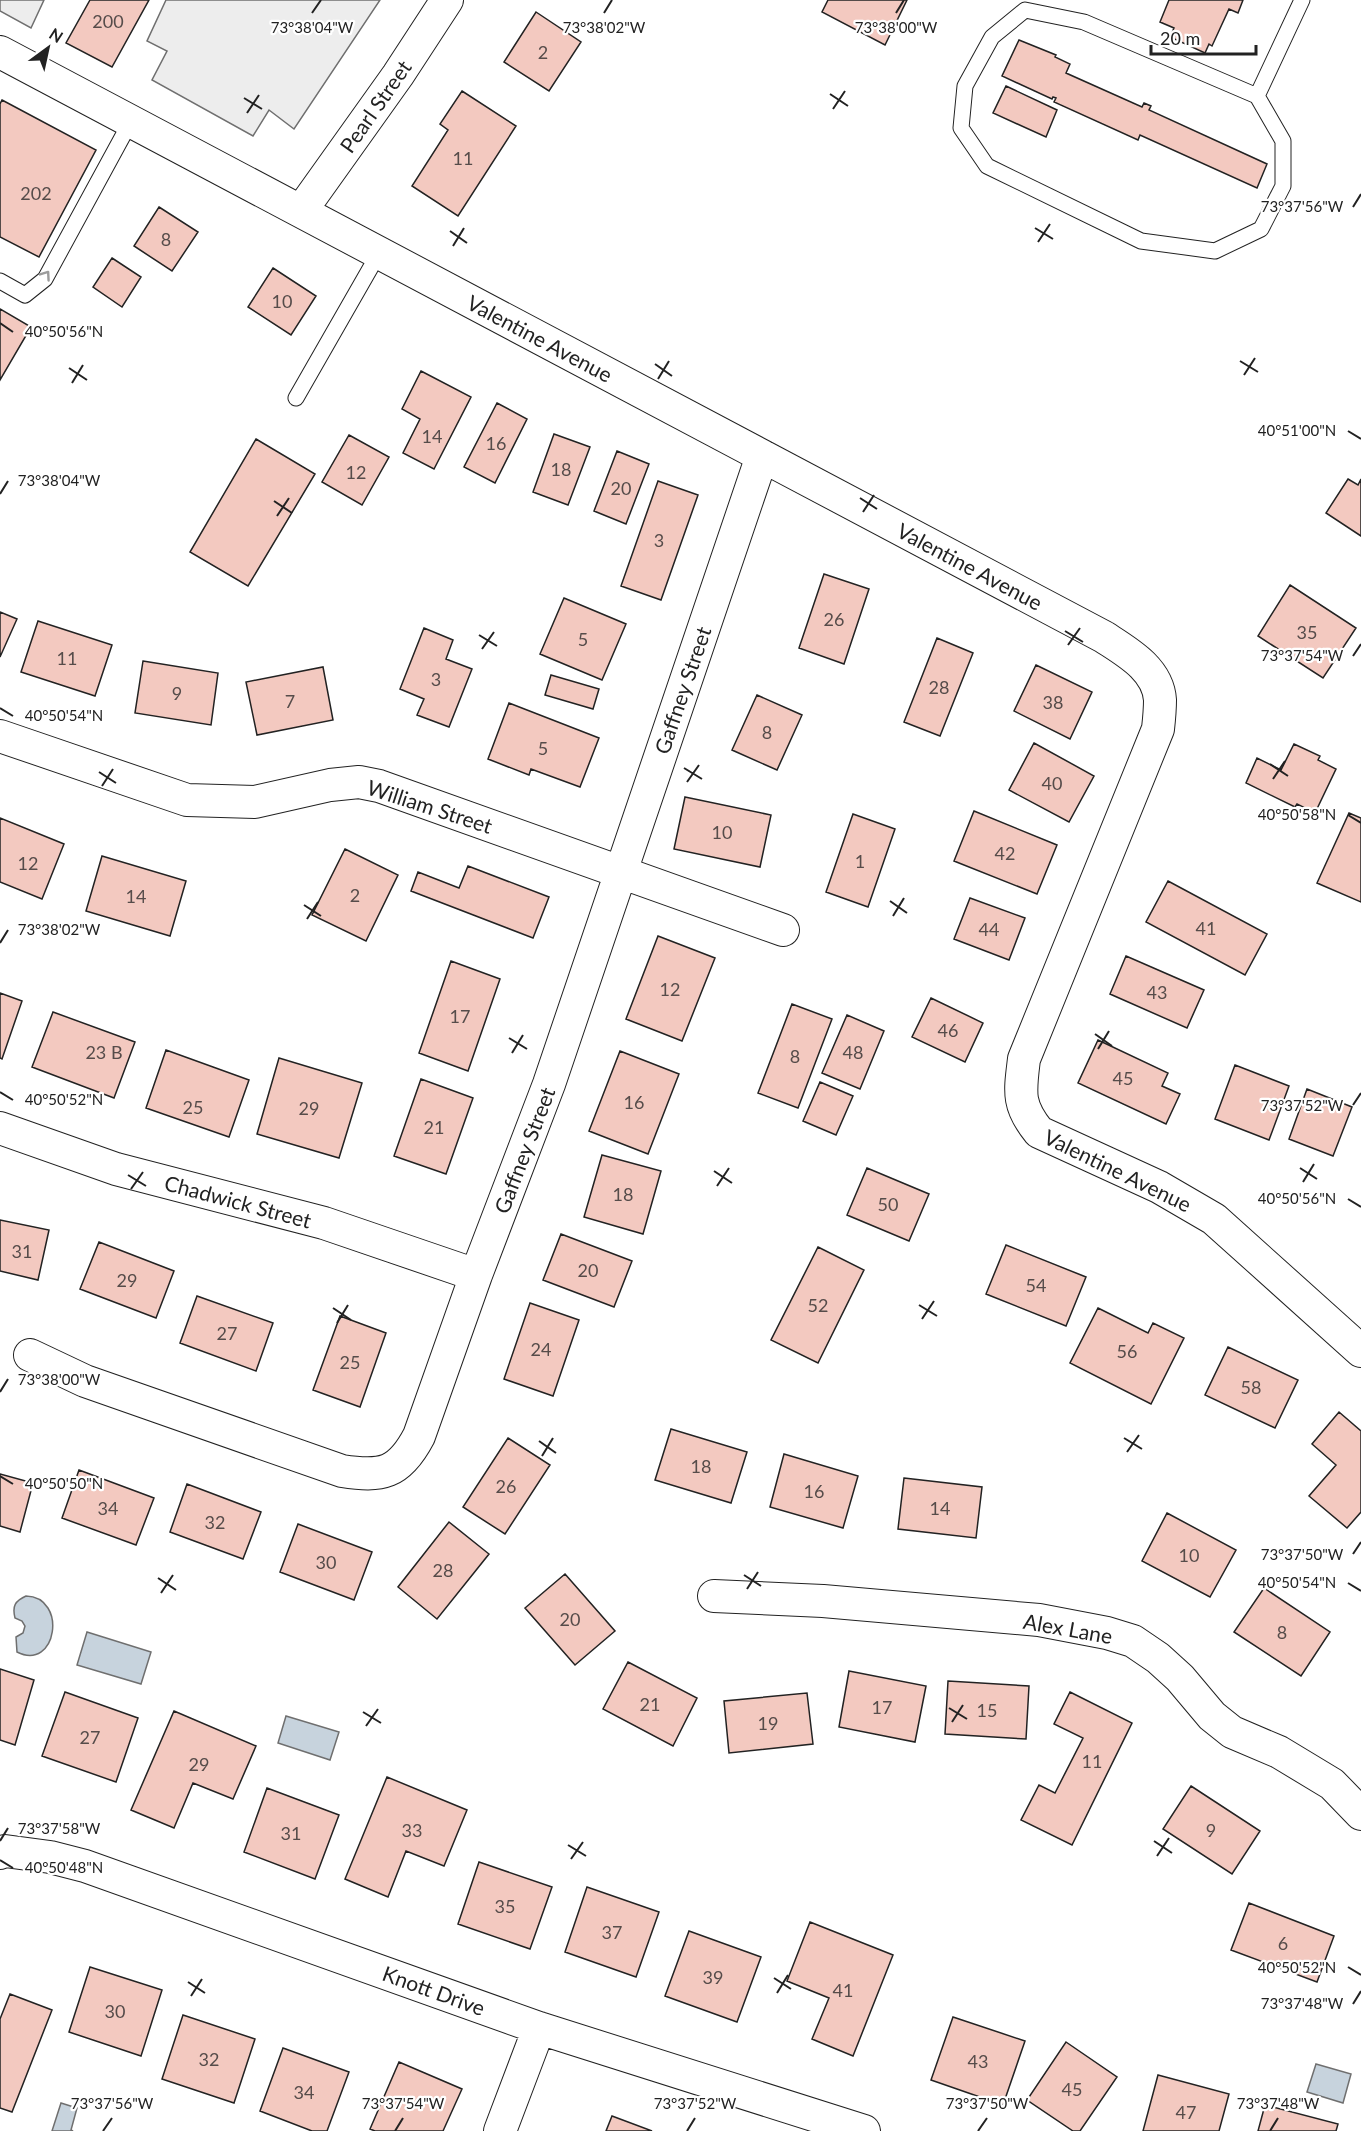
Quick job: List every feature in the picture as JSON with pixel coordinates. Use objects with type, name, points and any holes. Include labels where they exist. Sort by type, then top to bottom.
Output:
[{"type":"street","name":"Pearl Street","points":[[301,211],[398,75],[447,0]]},
{"type":"street","name":"Valentine Avenue","points":[[0,52],[1104,637],[1136,658],[1154,678],[1160,698],[1158,729],[1024,1059],[1020,1095],[1029,1120],[1039,1132],[1159,1186],[1214,1219],[1361,1351]]},
{"type":"street","name":"Gaffney Street","points":[[30,1355],[85,1381],[342,1471],[366,1474],[391,1470],[409,1455],[419,1436],[476,1275],[549,1084],[762,456]]},
{"type":"street","name":"William Street","points":[[0,736],[187,800],[255,802],[330,785],[359,782],[379,786],[783,930]]},
{"type":"street","name":"Chadwick Street","points":[[0,1128],[116,1169],[324,1223],[476,1275]]},
{"type":"street","name":"Alex Lane","points":[[714,1596],[823,1600],[1039,1620],[1107,1633],[1133,1641],[1158,1658],[1180,1678],[1212,1716],[1232,1732],[1279,1752],[1332,1784],[1361,1814]]},
{"type":"street","name":"Knott Drive","points":[[2,1851],[50,1857],[85,1866],[539,2028],[864,2131]]},
{"type":"street","points":[[500,2131],[539,2028]]},
{"type":"lane","points":[[1257,96],[1302,0]]},
{"type":"lane","points":[[1026,10],[1084,22],[1257,96],[1283,141],[1283,186],[1261,229],[1215,252],[1141,241],[1130,236],[987,165],[961,128],[965,86],[992,37],[1026,10]]},
{"type":"lane","points":[[0,280],[25,295],[45,279],[131,121]]},
{"type":"lane","points":[[296,398],[379,253]]},
{"type":"shaded area","points":[[0,0],[44,0],[31,28],[0,11]]},
{"type":"shaded area","points":[[166,0],[380,0],[294,129],[269,110],[253,136],[152,80],[167,51],[147,41]]},
{"type":"shaded area","points":[[26,1596],[39,1600],[48,1608],[52,1619],[52,1632],[48,1643],[41,1652],[31,1655],[17,1652],[16,1637],[23,1633],[25,1626],[22,1621],[15,1618],[14,1607]]},
{"type":"shaded area","points":[[87,1632],[151,1652],[141,1684],[77,1665]]},
{"type":"shaded area","points":[[286,1716],[339,1732],[330,1760],[278,1743]]},
{"type":"shaded area","points":[[1316,2064],[1351,2074],[1343,2103],[1307,2092]]},
{"type":"shaded area","points":[[61,2103],[77,2108],[71,2130],[73,2131],[52,2131]]},
{"type":"building","points":[[90,0],[149,0],[112,67],[66,43]]},
{"type":"building","points":[[828,0],[907,0],[885,45],[822,12]]},
{"type":"building","points":[[1169,0],[1243,0],[1238,13],[1229,9],[1212,46],[1209,44],[1205,53],[1170,37],[1174,28],[1160,22]]},
{"type":"building","points":[[536,12],[581,42],[549,91],[504,62]]},
{"type":"building","points":[[1019,40],[1056,55],[1055,57],[1070,64],[1066,73],[1142,107],[1144,103],[1151,106],[1149,110],[1267,164],[1257,188],[1140,135],[1138,140],[1054,102],[1056,98],[1052,99],[1002,76]]},
{"type":"building","points":[[1006,86],[1057,110],[1046,137],[993,113]]},
{"type":"building","points":[[462,91],[516,126],[458,216],[412,186],[448,130],[440,124]]},
{"type":"building","points":[[2,100],[96,150],[39,257],[0,237],[0,104]]},
{"type":"building","points":[[159,207],[198,232],[172,271],[134,246]]},
{"type":"building","points":[[112,258],[141,277],[122,307],[93,287]]},
{"type":"building","points":[[273,268],[316,296],[291,335],[248,307]]},
{"type":"building","points":[[0,309],[31,327],[0,380]]},
{"type":"building","points":[[421,371],[471,397],[434,469],[403,453],[420,419],[402,409]]},
{"type":"building","points":[[497,403],[527,419],[495,483],[464,467]]},
{"type":"building","points":[[554,434],[590,447],[568,505],[533,492]]},
{"type":"building","points":[[349,435],[389,457],[362,505],[322,482]]},
{"type":"building","points":[[256,439],[315,474],[248,586],[190,552]]},
{"type":"building","points":[[617,451],[649,464],[626,524],[594,511]]},
{"type":"building","points":[[1348,479],[1358,485],[1361,479],[1361,536],[1326,513]]},
{"type":"building","points":[[658,481],[698,495],[661,600],[621,586]]},
{"type":"building","points":[[824,574],[869,589],[844,664],[799,648]]},
{"type":"building","points":[[1290,585],[1356,628],[1323,678],[1258,636]]},
{"type":"building","points":[[564,598],[626,624],[602,680],[540,654]]},
{"type":"building","points":[[0,612],[17,619],[0,657]]},
{"type":"building","points":[[38,621],[112,645],[95,696],[21,672]]},
{"type":"building","points":[[424,628],[453,640],[446,659],[472,669],[449,727],[417,715],[424,699],[400,689]]},
{"type":"building","points":[[937,638],[973,653],[940,736],[904,722]]},
{"type":"building","points":[[143,661],[218,673],[211,725],[135,713]]},
{"type":"building","points":[[1036,665],[1092,692],[1070,739],[1014,711]]},
{"type":"building","points":[[323,667],[333,720],[257,735],[246,682]]},
{"type":"building","points":[[551,675],[599,689],[593,709],[545,695]]},
{"type":"building","points":[[757,695],[802,715],[777,770],[732,750]]},
{"type":"building","points":[[509,703],[599,738],[580,787],[531,769],[529,775],[488,759]]},
{"type":"building","points":[[1034,743],[1094,776],[1069,822],[1009,790]]},
{"type":"building","points":[[1294,744],[1320,756],[1318,760],[1336,769],[1315,813],[1297,804],[1295,807],[1246,783],[1257,758],[1281,770]]},
{"type":"building","points":[[685,797],[771,815],[760,867],[674,849]]},
{"type":"building","points":[[974,811],[1057,845],[1037,894],[954,861]]},
{"type":"building","points":[[1349,813],[1361,818],[1361,902],[1317,883]]},
{"type":"building","points":[[853,814],[895,829],[868,907],[826,892]]},
{"type":"building","points":[[0,818],[64,844],[42,899],[0,882]]},
{"type":"building","points":[[345,849],[398,875],[366,941],[312,915]]},
{"type":"building","points":[[102,856],[186,881],[170,936],[86,911]]},
{"type":"building","points":[[468,866],[549,897],[533,938],[411,891],[418,872],[459,888]]},
{"type":"building","points":[[1168,881],[1267,934],[1245,975],[1146,922]]},
{"type":"building","points":[[970,898],[1025,918],[1009,960],[954,939]]},
{"type":"building","points":[[658,936],[715,958],[682,1041],[626,1019]]},
{"type":"building","points":[[1126,956],[1204,990],[1187,1028],[1110,994]]},
{"type":"building","points":[[451,961],[500,979],[468,1071],[419,1053]]},
{"type":"building","points":[[0,993],[22,1001],[2,1059],[0,1058]]},
{"type":"building","points":[[931,998],[983,1023],[965,1062],[912,1037]]},
{"type":"building","points":[[792,1004],[832,1019],[798,1108],[758,1093]]},
{"type":"building","points":[[53,1012],[135,1042],[114,1098],[32,1067]]},
{"type":"building","points":[[847,1015],[884,1031],[860,1089],[822,1073]]},
{"type":"building","points":[[1098,1040],[1168,1073],[1162,1086],[1180,1094],[1166,1124],[1078,1083]]},
{"type":"building","points":[[166,1050],[249,1080],[229,1137],[146,1108]]},
{"type":"building","points":[[620,1051],[679,1074],[648,1154],[589,1131]]},
{"type":"building","points":[[279,1058],[362,1083],[339,1158],[257,1134]]},
{"type":"building","points":[[1235,1065],[1289,1086],[1269,1140],[1215,1119]]},
{"type":"building","points":[[421,1079],[473,1098],[446,1174],[394,1156]]},
{"type":"building","points":[[820,1082],[853,1096],[836,1135],[803,1121]]},
{"type":"building","points":[[1307,1089],[1352,1107],[1333,1156],[1289,1139]]},
{"type":"building","points":[[602,1155],[661,1171],[643,1234],[584,1217]]},
{"type":"building","points":[[867,1168],[929,1194],[909,1241],[847,1215]]},
{"type":"building","points":[[0,1220],[49,1230],[38,1280],[0,1271]]},
{"type":"building","points":[[561,1234],[632,1261],[614,1307],[543,1280]]},
{"type":"building","points":[[99,1242],[174,1271],[156,1318],[80,1289]]},
{"type":"building","points":[[1006,1245],[1086,1277],[1066,1326],[986,1294]]},
{"type":"building","points":[[818,1247],[864,1270],[818,1363],[771,1340]]},
{"type":"building","points":[[197,1296],[273,1323],[256,1371],[180,1343]]},
{"type":"building","points":[[530,1303],[579,1320],[553,1396],[504,1379]]},
{"type":"building","points":[[1098,1308],[1148,1333],[1153,1323],[1184,1338],[1151,1404],[1070,1363]]},
{"type":"building","points":[[340,1316],[386,1333],[360,1407],[313,1390]]},
{"type":"building","points":[[1228,1347],[1298,1380],[1275,1428],[1205,1395]]},
{"type":"building","points":[[1339,1412],[1361,1431],[1361,1512],[1347,1528],[1309,1496],[1336,1465],[1312,1444]]},
{"type":"building","points":[[671,1429],[747,1452],[731,1503],[655,1480]]},
{"type":"building","points":[[508,1438],[550,1465],[505,1534],[463,1507]]},
{"type":"building","points":[[784,1454],[858,1476],[843,1528],[770,1507]]},
{"type":"building","points":[[79,1470],[154,1498],[136,1545],[62,1518]]},
{"type":"building","points":[[0,1474],[33,1483],[20,1532],[0,1526]]},
{"type":"building","points":[[904,1478],[982,1487],[976,1538],[898,1529]]},
{"type":"building","points":[[187,1484],[261,1512],[243,1559],[170,1532]]},
{"type":"building","points":[[1167,1513],[1236,1550],[1210,1597],[1142,1561]]},
{"type":"building","points":[[449,1522],[489,1554],[437,1619],[398,1587]]},
{"type":"building","points":[[298,1524],[372,1552],[354,1600],[280,1572]]},
{"type":"building","points":[[565,1574],[615,1631],[575,1665],[525,1608]]},
{"type":"building","points":[[1264,1588],[1330,1632],[1301,1676],[1234,1632]]},
{"type":"building","points":[[628,1662],[697,1698],[673,1746],[603,1709]]},
{"type":"building","points":[[0,1669],[34,1680],[15,1745],[0,1740]]},
{"type":"building","points":[[849,1671],[926,1686],[915,1742],[839,1727]]},
{"type":"building","points":[[948,1681],[1029,1686],[1026,1739],[945,1734]]},
{"type":"building","points":[[65,1692],[138,1718],[116,1782],[42,1756]]},
{"type":"building","points":[[1070,1692],[1132,1723],[1072,1845],[1021,1820],[1039,1785],[1055,1793],[1083,1738],[1054,1724]]},
{"type":"building","points":[[807,1693],[813,1744],[729,1753],[724,1701]]},
{"type":"building","points":[[174,1711],[256,1746],[233,1799],[193,1783],[174,1828],[131,1810]]},
{"type":"building","points":[[387,1777],[467,1810],[444,1866],[406,1851],[388,1897],[345,1879]]},
{"type":"building","points":[[1191,1786],[1260,1831],[1232,1874],[1163,1829]]},
{"type":"building","points":[[267,1788],[339,1815],[315,1879],[244,1852]]},
{"type":"building","points":[[479,1862],[552,1887],[530,1949],[458,1924]]},
{"type":"building","points":[[587,1887],[659,1912],[636,1977],[565,1952]]},
{"type":"building","points":[[1249,1903],[1334,1936],[1317,1982],[1231,1950]]},
{"type":"building","points":[[810,1922],[893,1955],[853,2056],[812,2039],[829,1998],[787,1981]]},
{"type":"building","points":[[689,1931],[761,1957],[737,2022],[665,1996]]},
{"type":"building","points":[[90,1967],[162,1990],[141,2056],[69,2032]]},
{"type":"building","points":[[10,1994],[52,2010],[12,2112],[0,2108],[0,2019]]},
{"type":"building","points":[[183,2015],[255,2039],[234,2103],[162,2079]]},
{"type":"building","points":[[953,2017],[1025,2041],[1003,2105],[931,2080]]},
{"type":"building","points":[[1066,2042],[1117,2077],[1080,2131],[1073,2131],[1027,2100]]},
{"type":"building","points":[[283,2048],[349,2072],[327,2131],[312,2131],[260,2111]]},
{"type":"building","points":[[399,2062],[462,2089],[443,2131],[375,2131],[370,2129]]},
{"type":"building","points":[[1158,2075],[1229,2094],[1219,2131],[1143,2131]]},
{"type":"building","points":[[1265,2105],[1338,2124],[1336,2131],[1258,2131]]},
{"type":"building","points":[[612,2116],[652,2131],[606,2131]]}]
